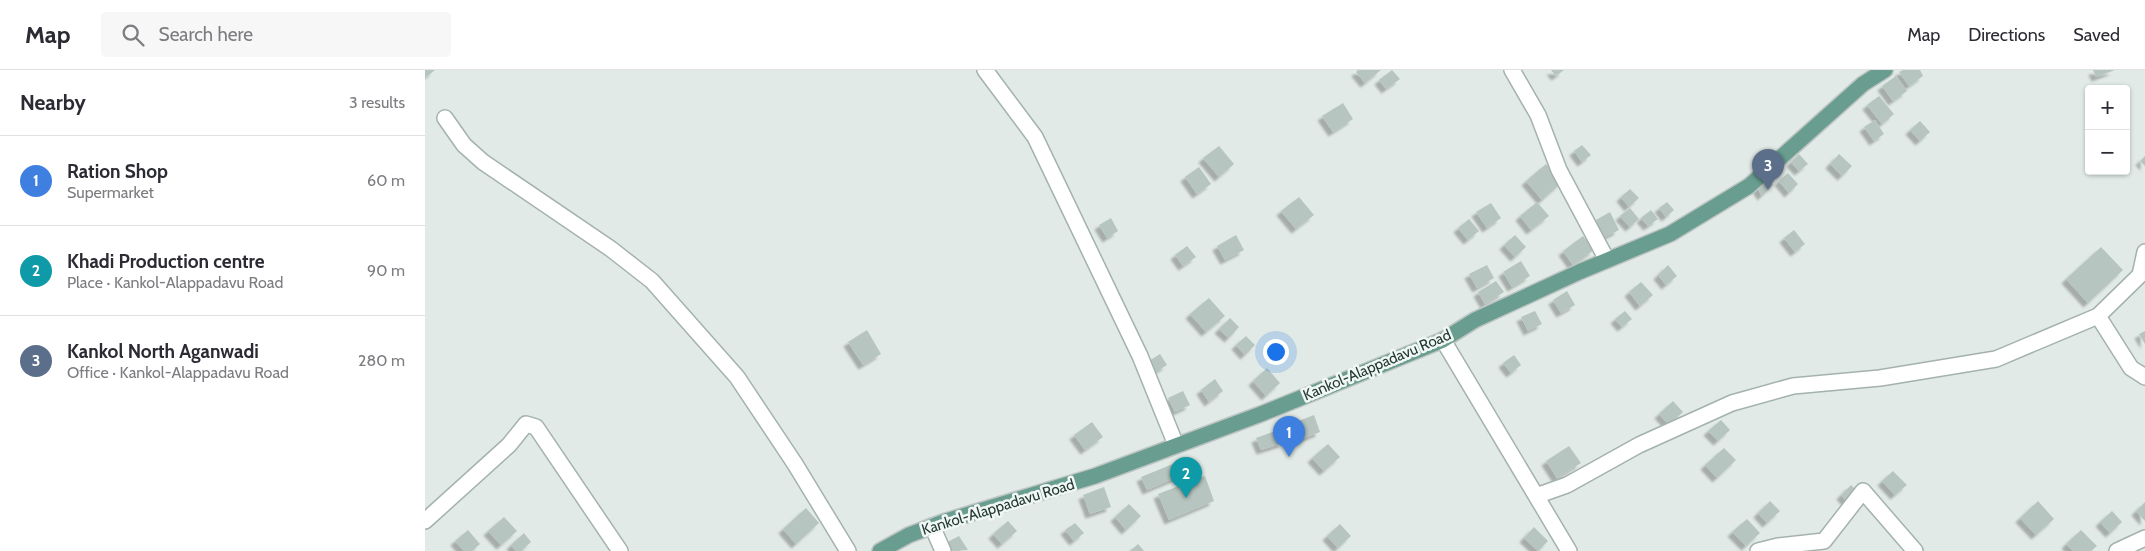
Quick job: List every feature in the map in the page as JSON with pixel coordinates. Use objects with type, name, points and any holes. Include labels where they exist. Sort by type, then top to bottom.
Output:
[{"type":"main road","name":"Kankol-Alappadavu Road","points":[[879,551],[909,535],[932,526],[1095,476],[1261,414],[1443,340],[1475,320],[1607,260],[1670,234],[1749,186],[1863,84],[1885,70]]},
{"type":"street","points":[[985,70],[1035,137],[1140,356],[1176,445]]},
{"type":"street","points":[[1512,70],[1538,116],[1559,170],[1607,260]]},
{"type":"street","points":[[445,118],[464,146],[483,162],[611,249],[652,281],[737,377],[795,464],[848,551]]},
{"type":"street","points":[[1537,496],[1567,484],[1639,445],[1732,404],[1793,386],[1880,378],[1996,359],[2098,316],[2140,275],[2145,252]]},
{"type":"street","points":[[2098,316],[2131,368],[2145,377]]},
{"type":"street","points":[[1443,340],[1569,551]]},
{"type":"street","points":[[425,521],[509,445],[526,424],[537,427],[619,551]]},
{"type":"street","points":[[1758,551],[1778,546],[1824,540],[1863,491],[1915,551]]},
{"type":"street","points":[[932,526],[943,551]]},
{"type":"street","points":[[2117,551],[2145,538]]},
{"type":"building","points":[[425,70],[435,70],[425,78]]},
{"type":"building","points":[[1358,70],[1381,70],[1365,83],[1356,72]]},
{"type":"building","points":[[1392,70],[1400,79],[1386,89],[1379,80]]},
{"type":"building","points":[[1551,70],[1564,70],[1556,76]]},
{"type":"building","points":[[1903,70],[1920,70],[1923,76],[1909,86],[1899,72]]},
{"type":"building","points":[[2093,70],[2115,70],[2096,77]]},
{"type":"building","points":[[1896,76],[1907,91],[1893,101],[1882,86]]},
{"type":"building","points":[[1879,96],[1894,114],[1882,124],[1867,105]]},
{"type":"building","points":[[1343,103],[1353,119],[1333,132],[1322,116]]},
{"type":"building","points":[[1875,120],[1884,134],[1874,141],[1864,127]]},
{"type":"building","points":[[1920,121],[1930,132],[1920,141],[1910,130]]},
{"type":"building","points":[[1582,145],[1591,155],[1582,162],[1574,151]]},
{"type":"building","points":[[1219,146],[1234,164],[1219,177],[1203,158]]},
{"type":"building","points":[[1799,154],[1808,164],[1799,171],[1791,162]]},
{"type":"building","points":[[1839,154],[1852,166],[1842,176],[1830,164]]},
{"type":"building","points":[[2145,156],[2145,166],[2140,161]]},
{"type":"building","points":[[1546,164],[1562,182],[1542,200],[1526,181]]},
{"type":"building","points":[[1199,167],[1211,184],[1197,194],[1185,177]]},
{"type":"building","points":[[1788,173],[1798,184],[1789,193],[1779,181]]},
{"type":"building","points":[[1767,178],[1773,185],[1762,196],[1756,186]]},
{"type":"building","points":[[1630,189],[1639,198],[1629,207],[1621,197]]},
{"type":"building","points":[[1299,197],[1314,215],[1296,229],[1281,211]]},
{"type":"building","points":[[1537,202],[1549,216],[1531,230],[1520,216]]},
{"type":"building","points":[[1667,202],[1674,210],[1666,217],[1659,208]]},
{"type":"building","points":[[1491,203],[1501,218],[1487,228],[1476,212]]},
{"type":"building","points":[[1630,208],[1639,219],[1630,227],[1620,216]]},
{"type":"building","points":[[1651,210],[1658,219],[1648,226],[1641,218]]},
{"type":"building","points":[[1610,212],[1619,230],[1605,237],[1596,220]]},
{"type":"building","points":[[1111,218],[1118,231],[1107,238],[1099,225]]},
{"type":"building","points":[[1469,219],[1479,231],[1468,240],[1458,228]]},
{"type":"building","points":[[1794,230],[1805,244],[1795,252],[1784,238]]},
{"type":"building","points":[[1236,235],[1244,250],[1225,260],[1217,246]]},
{"type":"building","points":[[1515,235],[1526,247],[1515,257],[1504,245]]},
{"type":"building","points":[[1583,236],[1594,250],[1573,265],[1563,251]]},
{"type":"building","points":[[1187,246],[1196,257],[1183,266],[1175,255]]},
{"type":"building","points":[[2101,247],[2123,270],[2088,303],[2066,279]]},
{"type":"building","points":[[1521,261],[1530,276],[1512,287],[1503,272]]},
{"type":"building","points":[[1487,265],[1494,278],[1477,288],[1469,274]]},
{"type":"building","points":[[1668,265],[1677,276],[1666,285],[1658,275]]},
{"type":"building","points":[[1496,281],[1504,292],[1485,304],[1478,292]]},
{"type":"building","points":[[1641,282],[1653,295],[1640,306],[1629,292]]},
{"type":"building","points":[[1567,291],[1575,305],[1561,313],[1553,300]]},
{"type":"building","points":[[1209,298],[1225,316],[1206,332],[1190,314]]},
{"type":"building","points":[[1535,311],[1542,324],[1528,331],[1521,317]]},
{"type":"building","points":[[1625,311],[1632,319],[1622,327],[1615,319]]},
{"type":"building","points":[[1230,318],[1239,327],[1229,338],[1219,329]]},
{"type":"building","points":[[867,330],[881,354],[863,365],[848,342]]},
{"type":"building","points":[[2145,331],[2145,344],[2139,334]]},
{"type":"building","points":[[1246,336],[1255,345],[1245,355],[1236,345]]},
{"type":"building","points":[[1160,354],[1167,365],[1156,372],[1149,361]]},
{"type":"building","points":[[1514,355],[1521,365],[1511,373],[1503,363]]},
{"type":"building","points":[[1267,368],[1280,383],[1266,396],[1253,381]]},
{"type":"building","points":[[1215,379],[1223,391],[1209,402],[1201,390]]},
{"type":"building","points":[[1183,391],[1190,405],[1175,412],[1168,398]]},
{"type":"building","points":[[1673,401],[1683,412],[1669,425],[1659,414]]},
{"type":"building","points":[[1314,415],[1320,432],[1297,441],[1291,424]]},
{"type":"building","points":[[1721,420],[1730,430],[1718,441],[1708,431]]},
{"type":"building","points":[[1092,422],[1103,437],[1085,450],[1074,435]]},
{"type":"building","points":[[1278,430],[1283,443],[1261,450],[1256,438]]},
{"type":"building","points":[[1328,444],[1340,457],[1324,471],[1312,458]]},
{"type":"building","points":[[1569,446],[1581,463],[1557,478],[1546,461]]},
{"type":"building","points":[[1724,448],[1736,460],[1717,478],[1705,465]]},
{"type":"building","points":[[1185,459],[1190,472],[1147,490],[1141,477]]},
{"type":"building","points":[[1893,471],[1907,485],[1895,495],[1882,481]]},
{"type":"building","points":[[1205,476],[1214,501],[1169,520],[1158,494]]},
{"type":"building","points":[[1851,485],[1861,495],[1850,505],[1841,495]]},
{"type":"building","points":[[1104,487],[1111,507],[1090,514],[1083,495]]},
{"type":"building","points":[[1770,501],[1780,511],[1767,523],[1758,513]]},
{"type":"building","points":[[2038,501],[2054,519],[2036,535],[2020,518]]},
{"type":"building","points":[[2145,502],[2145,521],[2136,511]]},
{"type":"building","points":[[1129,504],[1141,516],[1126,530],[1115,517]]},
{"type":"building","points":[[806,508],[819,523],[796,544],[783,529]]},
{"type":"building","points":[[2112,511],[2122,522],[2110,533],[2100,522]]},
{"type":"building","points":[[504,517],[517,531],[501,545],[488,531]]},
{"type":"building","points":[[1747,519],[1760,533],[1746,546],[1732,532]]},
{"type":"building","points":[[1008,521],[1017,531],[1002,544],[993,534]]},
{"type":"building","points":[[1075,523],[1084,533],[1074,541],[1065,530]]},
{"type":"building","points":[[1340,524],[1351,536],[1338,548],[1327,536]]},
{"type":"building","points":[[1534,527],[1548,541],[1538,551],[1524,538]]},
{"type":"building","points":[[468,530],[480,544],[472,551],[464,551],[455,541]]},
{"type":"building","points":[[2081,530],[2097,546],[2091,551],[2073,551],[2066,544]]},
{"type":"building","points":[[524,533],[531,542],[521,551],[516,551],[511,545]]},
{"type":"building","points":[[959,536],[968,550],[943,551],[940,546]]},
{"type":"building","points":[[1138,544],[1144,551],[1130,551]]},
{"type":"place","name":"Kankol North Aganwadi","points":[[1768,190]]},
{"type":"place","name":"Ration Shop","points":[[1289,457]]},
{"type":"place","name":"Khadi Production centre","points":[[1186,498]]}]
